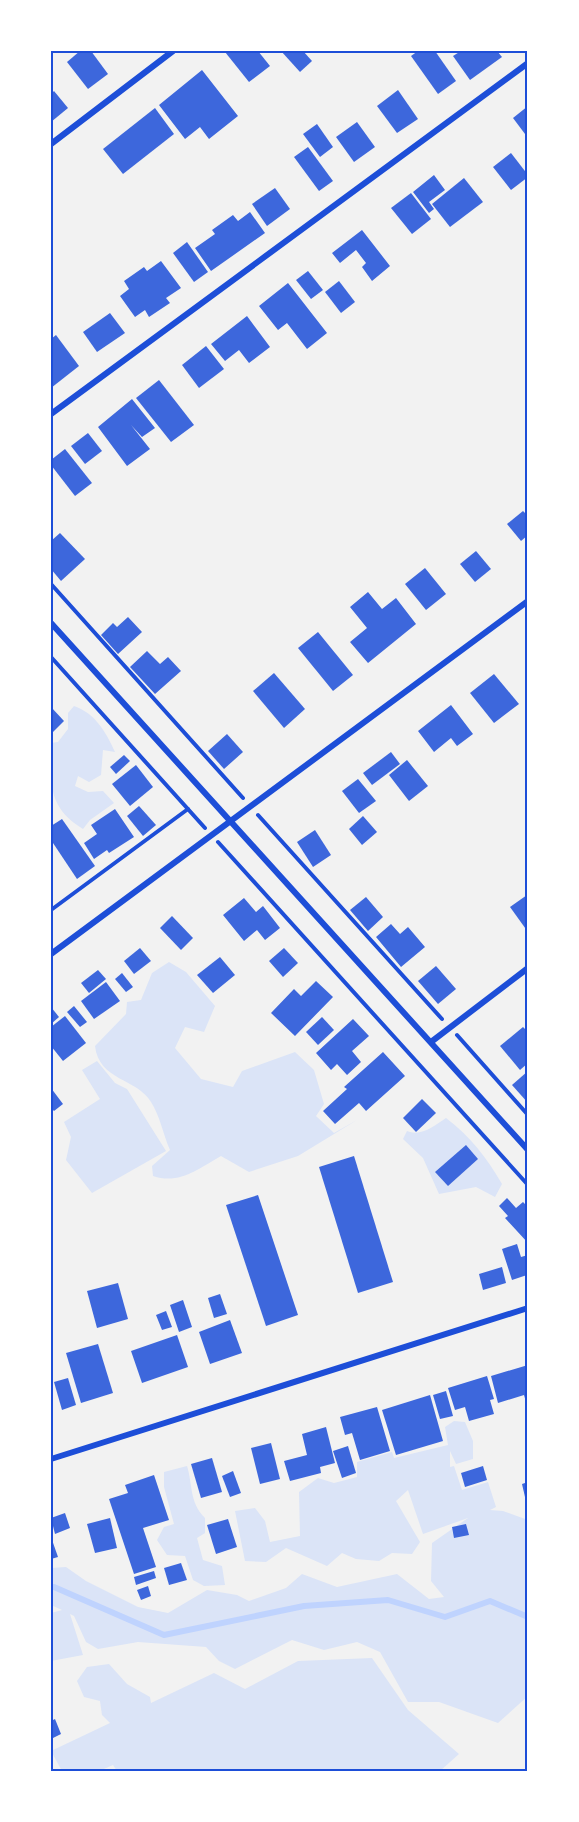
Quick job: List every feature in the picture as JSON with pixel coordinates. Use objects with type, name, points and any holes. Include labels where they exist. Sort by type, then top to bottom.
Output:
[{"type":"street","points":[[51,144],[173,51]]},
{"type":"street","points":[[51,414],[528,63]]},
{"type":"street","points":[[51,954],[528,601]]},
{"type":"street","points":[[51,623],[528,1150]]},
{"type":"street","points":[[431,1042],[528,968]]},
{"type":"street","points":[[51,1459],[528,1308]]},
{"type":"path","points":[[51,584],[528,1115]]},
{"type":"path","points":[[51,657],[528,1185]]},
{"type":"path","points":[[51,910],[188,809]]},
{"type":"shaded area","points":[[74,706],[94,718],[108,737],[115,752],[103,750],[101,775],[89,782],[78,776],[75,786],[88,792],[103,791],[114,803],[90,820],[83,829],[62,811],[53,792],[51,781],[51,743],[58,742],[68,729],[68,713]]},
{"type":"shaded area","points":[[169,962],[186,972],[215,1006],[204,1032],[185,1027],[175,1048],[201,1079],[233,1087],[242,1071],[295,1052],[314,1070],[324,1104],[316,1116],[334,1133],[357,1120],[298,1156],[249,1172],[221,1156],[180,1177],[153,1176],[152,1166],[170,1150],[157,1113],[145,1094],[103,1066],[95,1046],[126,1014],[127,1002],[141,1000],[152,973]]},
{"type":"shaded area","points":[[97,1061],[115,1083],[127,1089],[166,1151],[92,1193],[66,1160],[71,1137],[64,1122],[100,1099],[82,1070]]},
{"type":"shaded area","points":[[446,1118],[470,1140],[496,1174],[502,1184],[495,1197],[476,1187],[439,1194],[423,1158],[403,1139],[407,1131],[422,1132]]},
{"type":"shaded area","points":[[454,1421],[465,1422],[473,1441],[473,1459],[456,1464],[450,1451],[450,1467],[454,1466],[462,1490],[488,1482],[496,1507],[490,1510],[503,1511],[528,1520],[528,1696],[498,1723],[439,1702],[408,1702],[380,1652],[357,1642],[324,1650],[292,1640],[235,1669],[219,1661],[206,1647],[138,1642],[98,1649],[86,1642],[74,1616],[70,1614],[83,1655],[51,1661],[51,1613],[62,1610],[51,1605],[51,1568],[66,1567],[86,1581],[138,1607],[168,1613],[207,1590],[237,1595],[249,1601],[286,1588],[302,1574],[337,1587],[397,1574],[429,1599],[444,1597],[431,1581],[432,1543],[468,1518],[423,1534],[408,1490],[396,1501],[420,1542],[412,1554],[392,1553],[379,1561],[356,1559],[342,1553],[327,1566],[286,1548],[266,1562],[245,1561],[235,1511],[255,1508],[265,1521],[270,1542],[300,1536],[299,1492],[318,1478],[334,1483],[357,1477],[357,1462],[392,1452],[394,1458],[448,1445],[445,1427]]},
{"type":"shaded area","points":[[187,1466],[196,1506],[205,1518],[205,1533],[197,1538],[203,1560],[222,1566],[225,1585],[204,1586],[193,1580],[185,1556],[167,1555],[157,1540],[164,1527],[174,1524],[164,1487],[164,1472]]},
{"type":"shaded area","points":[[372,1658],[408,1710],[459,1754],[440,1771],[117,1771],[113,1765],[99,1771],[62,1771],[51,1751],[110,1723],[102,1715],[100,1701],[84,1697],[77,1681],[87,1667],[109,1664],[127,1684],[150,1697],[151,1703],[214,1673],[245,1689],[298,1661]]},
{"type":"building","points":[[80,51],[91,51],[108,74],[88,89],[67,62]]},
{"type":"building","points":[[258,51],[270,66],[249,82],[225,52]]},
{"type":"building","points":[[281,51],[303,51],[312,61],[300,72]]},
{"type":"building","points":[[418,51],[435,51],[456,81],[438,94],[411,56]]},
{"type":"building","points":[[461,51],[497,51],[502,57],[470,80],[453,56]]},
{"type":"building","points":[[202,70],[238,116],[209,139],[200,127],[185,139],[159,105]]},
{"type":"building","points":[[398,90],[418,119],[397,133],[377,106]]},
{"type":"building","points":[[54,91],[68,108],[51,122],[51,94]]},
{"type":"building","points":[[528,106],[528,132],[525,134],[513,118]]},
{"type":"building","points":[[155,108],[174,134],[123,174],[103,149]]},
{"type":"building","points":[[357,122],[375,147],[354,162],[336,137]]},
{"type":"building","points":[[317,124],[333,147],[320,157],[303,134]]},
{"type":"building","points":[[308,147],[333,181],[319,191],[294,157]]},
{"type":"building","points":[[511,153],[528,177],[511,190],[493,167]]},
{"type":"building","points":[[434,175],[445,190],[429,202],[434,209],[429,213],[413,192]]},
{"type":"building","points":[[464,178],[483,202],[450,227],[432,204]]},
{"type":"building","points":[[275,188],[290,209],[267,226],[252,204]]},
{"type":"building","points":[[411,193],[431,219],[412,234],[391,208]]},
{"type":"building","points":[[250,212],[265,233],[211,271],[195,248],[215,234],[212,230],[233,215],[238,221]]},
{"type":"building","points":[[362,230],[390,266],[372,281],[362,267],[366,263],[356,250],[340,263],[332,253]]},
{"type":"building","points":[[187,242],[208,272],[194,282],[173,253]]},
{"type":"building","points":[[161,261],[181,288],[166,298],[170,303],[149,317],[145,310],[135,317],[120,296],[129,289],[124,281],[144,267],[147,271]]},
{"type":"building","points":[[308,271],[323,290],[311,299],[296,280]]},
{"type":"building","points":[[339,281],[355,302],[341,313],[325,292]]},
{"type":"building","points":[[288,283],[327,333],[307,349],[287,323],[278,330],[259,306]]},
{"type":"building","points":[[110,313],[125,333],[97,352],[83,332]]},
{"type":"building","points":[[247,316],[270,347],[249,363],[239,350],[225,361],[211,344]]},
{"type":"building","points":[[56,335],[79,366],[51,388],[51,339]]},
{"type":"building","points":[[206,346],[224,369],[199,388],[182,365]]},
{"type":"building","points":[[159,380],[194,425],[171,442],[136,398]]},
{"type":"building","points":[[132,399],[155,428],[142,437],[131,425],[150,449],[127,466],[98,427]]},
{"type":"building","points":[[88,433],[102,451],[85,464],[71,446]]},
{"type":"building","points":[[65,449],[92,483],[75,496],[51,465],[51,460]]},
{"type":"building","points":[[523,511],[528,516],[528,535],[521,541],[507,524]]},
{"type":"building","points":[[60,533],[85,559],[61,581],[51,569],[51,541]]},
{"type":"building","points":[[476,551],[491,569],[475,582],[460,564]]},
{"type":"building","points":[[425,568],[446,594],[426,610],[405,584]]},
{"type":"building","points":[[368,592],[382,609],[396,598],[416,624],[368,663],[350,642],[367,628],[350,607]]},
{"type":"building","points":[[128,617],[142,632],[118,654],[101,635],[113,623],[117,627]]},
{"type":"building","points":[[318,632],[353,675],[333,691],[298,648]]},
{"type":"building","points":[[147,651],[160,664],[168,657],[181,671],[155,694],[130,667]]},
{"type":"building","points":[[274,673],[305,709],[284,728],[253,691]]},
{"type":"building","points":[[494,674],[519,704],[494,723],[470,693]]},
{"type":"building","points":[[451,705],[473,734],[457,746],[451,738],[434,752],[418,731]]},
{"type":"building","points":[[51,707],[64,721],[51,734]]},
{"type":"building","points":[[227,734],[243,752],[224,769],[208,751]]},
{"type":"building","points":[[391,752],[400,764],[372,785],[363,773]]},
{"type":"building","points":[[124,755],[130,761],[116,774],[110,767]]},
{"type":"building","points":[[407,760],[428,786],[409,801],[389,775]]},
{"type":"building","points":[[136,765],[153,787],[130,806],[112,784]]},
{"type":"building","points":[[358,779],[376,801],[359,813],[342,791]]},
{"type":"building","points":[[139,806],[156,825],[143,836],[127,816]]},
{"type":"building","points":[[115,809],[134,837],[109,853],[107,850],[94,859],[84,843],[97,834],[91,825]]},
{"type":"building","points":[[363,816],[377,832],[362,845],[349,829]]},
{"type":"building","points":[[62,819],[95,866],[77,879],[51,840],[51,826]]},
{"type":"building","points":[[315,830],[331,855],[313,867],[297,842]]},
{"type":"building","points":[[528,896],[528,932],[510,907]]},
{"type":"building","points":[[366,897],[383,917],[368,931],[350,910]]},
{"type":"building","points":[[244,898],[256,912],[263,906],[280,928],[265,940],[257,930],[244,941],[223,915]]},
{"type":"building","points":[[172,916],[193,938],[181,950],[160,928]]},
{"type":"building","points":[[391,924],[400,934],[408,927],[425,947],[401,967],[376,937]]},
{"type":"building","points":[[140,948],[151,961],[134,974],[124,961]]},
{"type":"building","points":[[284,948],[298,963],[283,977],[269,961]]},
{"type":"building","points":[[220,957],[235,975],[213,993],[197,975]]},
{"type":"building","points":[[436,966],[456,989],[438,1004],[418,981]]},
{"type":"building","points":[[98,970],[106,979],[89,993],[81,983]]},
{"type":"building","points":[[122,973],[133,987],[126,992],[115,979]]},
{"type":"building","points":[[316,981],[333,997],[295,1036],[271,1013],[294,989],[301,996]]},
{"type":"building","points":[[106,982],[120,1001],[94,1019],[81,1001]]},
{"type":"building","points":[[74,1006],[87,1022],[80,1027],[67,1012]]},
{"type":"building","points":[[51,1007],[59,1017],[51,1024]]},
{"type":"building","points":[[65,1016],[86,1043],[63,1061],[51,1046],[51,1027]]},
{"type":"building","points":[[322,1017],[334,1030],[318,1045],[306,1032]]},
{"type":"building","points":[[353,1019],[369,1036],[352,1051],[361,1062],[347,1075],[337,1064],[331,1070],[316,1053]]},
{"type":"building","points":[[523,1027],[528,1032],[528,1063],[520,1070],[500,1046]]},
{"type":"building","points":[[383,1052],[405,1076],[366,1111],[359,1103],[335,1124],[323,1111],[347,1089],[344,1087]]},
{"type":"building","points":[[528,1071],[528,1103],[512,1085]]},
{"type":"building","points":[[51,1088],[63,1104],[54,1111],[51,1108]]},
{"type":"building","points":[[422,1099],[436,1113],[416,1132],[403,1118]]},
{"type":"building","points":[[466,1145],[478,1159],[448,1186],[435,1172]]},
{"type":"building","points":[[354,1156],[393,1282],[358,1293],[319,1167]]},
{"type":"building","points":[[258,1195],[298,1315],[266,1326],[226,1205]]},
{"type":"building","points":[[507,1198],[516,1208],[523,1202],[528,1207],[528,1243],[505,1218],[508,1216],[499,1206]]},
{"type":"building","points":[[517,1244],[521,1257],[528,1255],[527,1275],[512,1280],[502,1249]]},
{"type":"building","points":[[502,1267],[506,1283],[483,1290],[479,1274]]},
{"type":"building","points":[[118,1283],[128,1319],[97,1328],[87,1291]]},
{"type":"building","points":[[220,1294],[227,1314],[214,1318],[208,1298]]},
{"type":"building","points":[[183,1300],[192,1327],[179,1332],[170,1305]]},
{"type":"building","points":[[166,1311],[172,1327],[162,1330],[156,1315]]},
{"type":"building","points":[[230,1320],[242,1353],[210,1364],[199,1332]]},
{"type":"building","points":[[177,1335],[188,1367],[142,1383],[131,1351]]},
{"type":"building","points":[[98,1344],[113,1393],[81,1403],[66,1353]]},
{"type":"building","points":[[528,1365],[528,1409],[524,1395],[498,1403],[491,1376]]},
{"type":"building","points":[[487,1376],[494,1399],[490,1400],[494,1414],[469,1421],[465,1407],[455,1410],[448,1388]]},
{"type":"building","points":[[68,1378],[76,1405],[62,1410],[54,1382]]},
{"type":"building","points":[[446,1391],[453,1416],[440,1419],[433,1395]]},
{"type":"building","points":[[430,1395],[443,1441],[396,1455],[382,1410]]},
{"type":"building","points":[[377,1407],[390,1451],[360,1460],[352,1433],[345,1435],[340,1417]]},
{"type":"building","points":[[326,1427],[335,1463],[320,1467],[321,1473],[290,1481],[284,1461],[307,1455],[302,1434]]},
{"type":"building","points":[[271,1443],[280,1479],[260,1484],[251,1448]]},
{"type":"building","points":[[348,1446],[356,1473],[342,1478],[333,1451]]},
{"type":"building","points":[[212,1458],[222,1492],[201,1498],[191,1464]]},
{"type":"building","points":[[483,1466],[487,1480],[465,1487],[461,1473]]},
{"type":"building","points":[[233,1471],[241,1493],[230,1497],[222,1476]]},
{"type":"building","points":[[154,1475],[169,1520],[143,1528],[156,1567],[134,1574],[109,1499],[128,1493],[125,1485]]},
{"type":"building","points":[[528,1482],[528,1497],[525,1497],[522,1484]]},
{"type":"building","points":[[65,1513],[70,1528],[55,1534],[51,1518]]},
{"type":"building","points":[[110,1518],[117,1548],[95,1553],[87,1524]]},
{"type":"building","points":[[228,1519],[237,1547],[216,1554],[207,1525]]},
{"type":"building","points":[[466,1524],[469,1535],[454,1538],[452,1527]]},
{"type":"building","points":[[51,1537],[58,1557],[51,1559]]},
{"type":"building","points":[[181,1563],[187,1580],[169,1585],[164,1568]]},
{"type":"building","points":[[154,1571],[156,1578],[136,1585],[134,1577]]},
{"type":"building","points":[[148,1586],[151,1596],[141,1600],[137,1590]]},
{"type":"building","points":[[55,1719],[61,1734],[51,1739],[51,1721]]},
{"type":"waterway","points":[[54,1587],[164,1635],[304,1606],[388,1600],[445,1617],[490,1601],[528,1617]]}]
